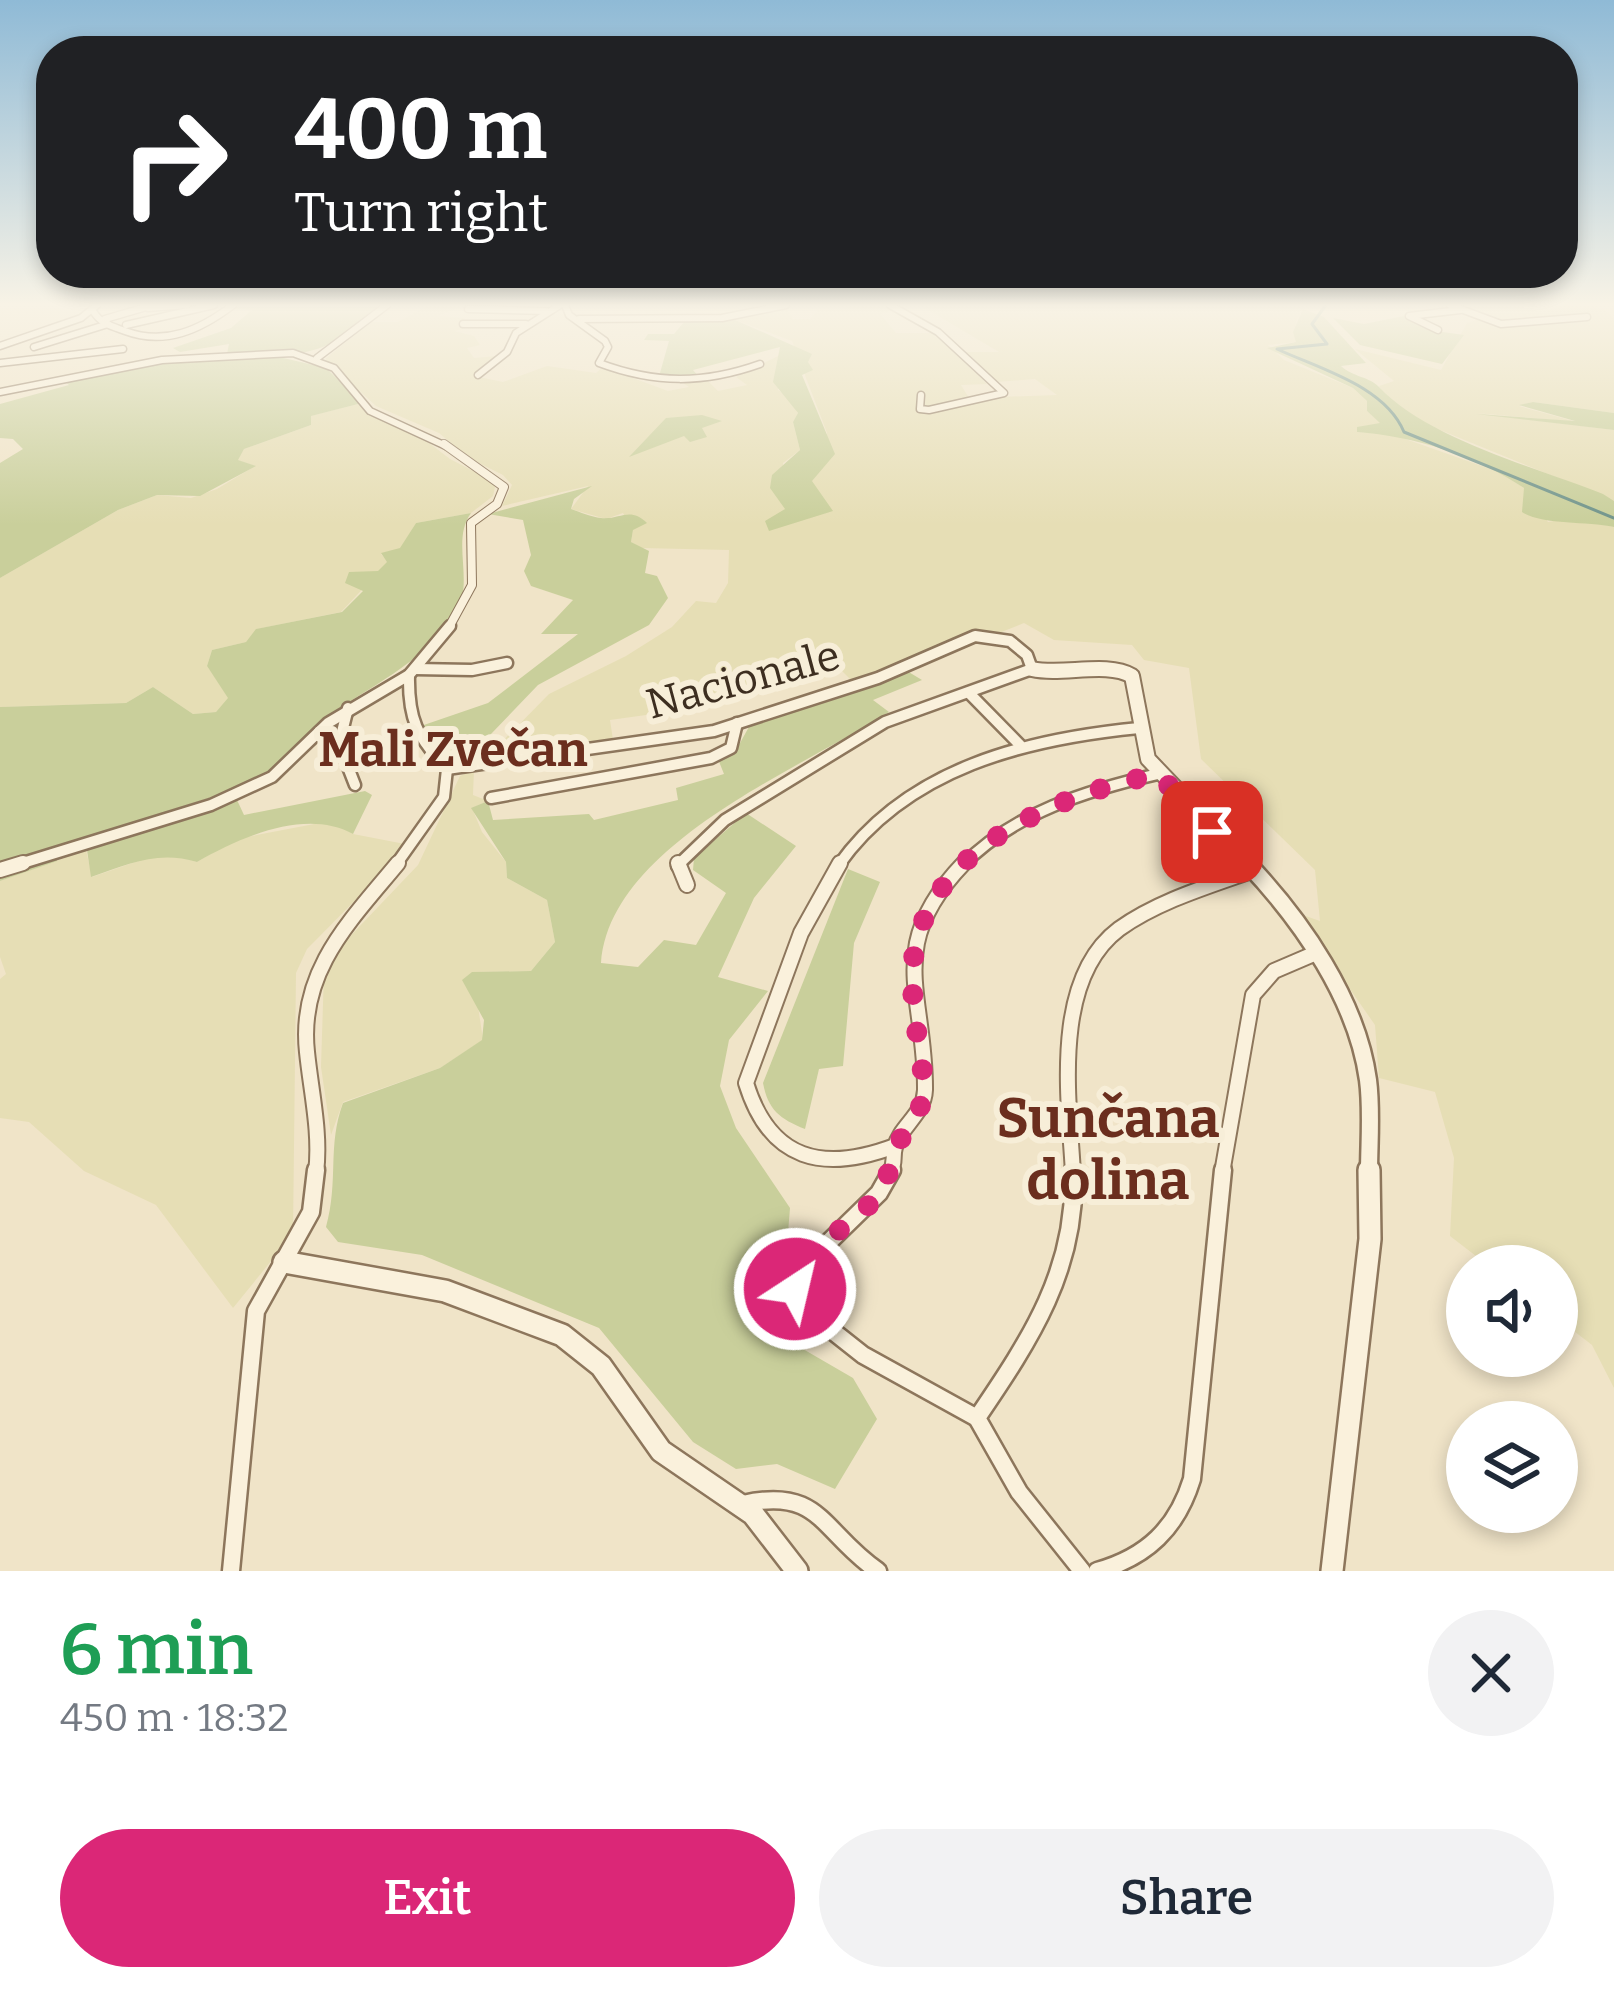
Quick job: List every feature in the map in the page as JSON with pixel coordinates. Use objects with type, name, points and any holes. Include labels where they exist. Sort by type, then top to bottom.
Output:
[{"type":"street","points":[[0,392],[43,378]]},
{"type":"street","points":[[0,870],[257,786],[348,708],[412,672],[464,608],[472,585],[471,523],[497,503],[504,482],[460,459],[432,435],[370,411],[363,395],[342,378]]},
{"type":"street","points":[[640,378],[716,378]]},
{"type":"street","points":[[922,395],[920,409],[939,411],[960,401],[1004,393],[988,378]]},
{"type":"street","name":"Nacionale","points":[[448,769],[737,723],[878,678],[949,643],[975,636],[1010,641],[1027,655],[1032,669]]},
{"type":"street","points":[[412,672],[472,670],[507,662]]},
{"type":"street","points":[[687,885],[676,865],[725,820],[885,722],[1032,669],[1128,673],[1143,750],[1158,774],[1254,870],[1316,953],[1352,1015],[1369,1081],[1370,1239],[1332,1571]]},
{"type":"street","points":[[231,1571],[256,1310],[311,1212],[319,1151],[306,1043],[314,976],[327,950],[426,828],[444,797],[448,769],[416,736],[408,708],[412,672]]},
{"type":"street","points":[[969,693],[1020,745]]},
{"type":"street","points":[[348,708],[339,744],[355,785]]},
{"type":"street","points":[[491,797],[711,758],[731,748],[737,723]]},
{"type":"street","points":[[895,1146],[833,1161],[794,1152],[758,1125],[746,1083],[824,884],[886,813],[910,794],[1020,745],[1077,732],[1139,728]]},
{"type":"street","points":[[1082,1571],[1019,1492],[977,1418],[870,1364],[801,1306],[795,1289],[808,1258],[879,1193],[896,1162],[895,1146],[921,1109],[925,1093],[914,960],[937,899],[966,860],[1016,824],[1104,785],[1158,774]]},
{"type":"street","points":[[977,1418],[1028,1342],[1058,1283],[1072,1222],[1073,999],[1092,952],[1129,921],[1160,904],[1254,870]]},
{"type":"street","points":[[1097,1571],[1124,1565],[1159,1540],[1185,1504],[1197,1459],[1205,1317],[1248,1007],[1254,986],[1271,969],[1316,953]]},
{"type":"street","points":[[284,1262],[434,1290],[567,1338],[612,1381],[658,1449],[697,1481],[742,1504],[769,1528],[797,1571]]},
{"type":"street","points":[[742,1504],[772,1494],[813,1505],[846,1546],[878,1571]]},
{"type":"shaded area","points":[[346,378],[503,382],[634,378],[668,391],[689,387],[683,383],[708,381],[718,391],[747,385],[738,378],[779,378],[778,390],[790,397],[798,414],[793,422],[800,450],[783,463],[785,509],[779,517],[832,511],[811,481],[822,465],[827,433],[806,378],[981,378],[987,384],[961,385],[969,398],[1057,395],[1035,379],[997,382],[993,378],[1329,378],[1353,388],[1381,423],[1357,432],[1394,435],[1499,472],[1524,488],[1548,522],[1570,518],[1614,527],[1614,1388],[1592,1345],[1578,1334],[1578,1245],[1462,1245],[1450,1236],[1454,1158],[1435,1092],[1379,1078],[1375,1025],[1297,913],[1320,921],[1315,870],[1201,759],[1189,668],[1144,660],[1132,645],[1054,640],[1024,623],[999,633],[966,633],[853,682],[834,663],[735,698],[724,690],[685,702],[689,709],[610,720],[613,740],[484,760],[549,694],[672,627],[696,601],[716,603],[728,583],[729,550],[641,548],[631,542],[633,530],[623,513],[606,519],[571,509],[588,486],[502,506],[512,485],[439,433],[376,406]]},
{"type":"shaded area","points":[[1391,378],[1614,378],[1614,413],[1533,402],[1519,406],[1577,422],[1476,413],[1614,430],[1614,501],[1418,421],[1379,386],[1394,381]]},
{"type":"shaded area","points":[[362,403],[370,415],[412,430],[450,459],[489,479],[495,487],[493,496],[471,513],[416,523],[400,549],[381,554],[388,562],[341,612],[257,629],[246,642],[212,650],[207,666],[229,698],[216,712],[193,714],[153,687],[126,703],[0,707],[0,578],[118,510],[157,495],[191,498],[217,489],[255,466],[237,460],[244,449],[311,425],[310,416]]},
{"type":"shaded area","points":[[474,770],[473,795],[488,801],[472,808],[482,832],[506,862],[507,878],[547,900],[555,942],[531,971],[473,972],[483,1040],[440,1068],[343,1102],[331,1135],[321,1067],[324,972],[338,949],[418,865],[460,776]]},
{"type":"shaded area","points":[[330,821],[353,834],[410,845],[307,949],[296,973],[293,1234],[233,1308],[156,1205],[84,1171],[29,1122],[0,1118],[0,979],[6,974],[0,957],[0,881],[86,850],[92,877],[144,859],[174,855],[197,862],[236,839]]},
{"type":"green space","points":[[337,378],[362,403],[311,416],[311,425],[244,449],[238,460],[256,466],[200,496],[157,495],[118,510],[0,578],[0,463],[23,449],[13,439],[0,438],[0,404],[69,385],[64,381]]},
{"type":"green space","points":[[803,378],[835,454],[812,481],[833,511],[769,531],[765,521],[785,509],[770,488],[772,475],[800,450],[793,422],[798,413],[773,382]]},
{"type":"green space","points":[[1332,378],[1363,378],[1453,437],[1603,494],[1614,501],[1614,527],[1531,516],[1522,512],[1524,488],[1486,466],[1422,443],[1357,432],[1357,427],[1380,423],[1353,388]]},
{"type":"green space","points":[[1533,402],[1614,413],[1614,430],[1476,414],[1575,421],[1519,405]]},
{"type":"green space","points":[[702,415],[722,421],[702,428],[707,437],[690,442],[684,436],[629,457],[666,418]]},
{"type":"green space","points":[[592,486],[574,499],[571,509],[601,518],[635,515],[647,523],[633,530],[631,542],[649,551],[645,573],[657,576],[668,598],[649,625],[538,685],[466,760],[446,760],[418,727],[488,703],[578,634],[541,634],[573,600],[531,586],[524,571],[531,555],[523,520],[488,514]]},
{"type":"green space","points":[[471,513],[463,535],[462,599],[446,627],[418,655],[324,719],[251,785],[56,846],[57,861],[0,881],[0,707],[126,703],[153,687],[193,714],[216,712],[228,698],[207,666],[212,650],[246,642],[256,629],[342,612],[363,591],[345,583],[349,572],[378,571],[387,562],[381,553],[400,548],[416,523]]},
{"type":"green space","points":[[907,671],[922,680],[873,700],[889,712],[761,786],[672,847],[637,882],[612,920],[601,963],[638,967],[664,940],[696,945],[726,893],[693,870],[694,858],[746,813],[796,846],[754,898],[718,977],[768,991],[729,1040],[720,1086],[736,1128],[790,1208],[787,1245],[763,1250],[734,1279],[736,1301],[784,1338],[853,1378],[877,1419],[835,1489],[777,1464],[736,1469],[693,1442],[599,1328],[422,1255],[338,1242],[326,1227],[335,1134],[343,1103],[440,1068],[482,1040],[484,1020],[462,980],[472,972],[531,971],[555,942],[547,900],[507,878],[506,862],[471,808],[488,801],[493,820],[589,814],[594,820],[678,800],[676,788],[724,774],[718,759],[735,752],[750,725]]},
{"type":"green space","points":[[365,791],[372,795],[353,834],[335,827],[294,825],[253,835],[197,862],[156,858],[91,877],[87,850],[237,800],[244,815]]},
{"type":"green space","points":[[848,869],[880,882],[854,943],[843,1066],[819,1069],[805,1129],[776,1112],[763,1083]]},
{"type":"waterway","points":[[1343,378],[1382,402],[1404,432],[1614,518]]},
{"type":"district","name":"Mali Zvečan","points":[[453,750]]},
{"type":"district","name":"Sunčana dolina","points":[[1108,1150]]},
{"type":"route","points":[[795,1289],[797,1274],[808,1258],[879,1193],[896,1162],[895,1146],[921,1109],[925,1093],[914,960],[937,899],[966,860],[1016,824],[1104,785],[1158,774],[1212,832]]}]
